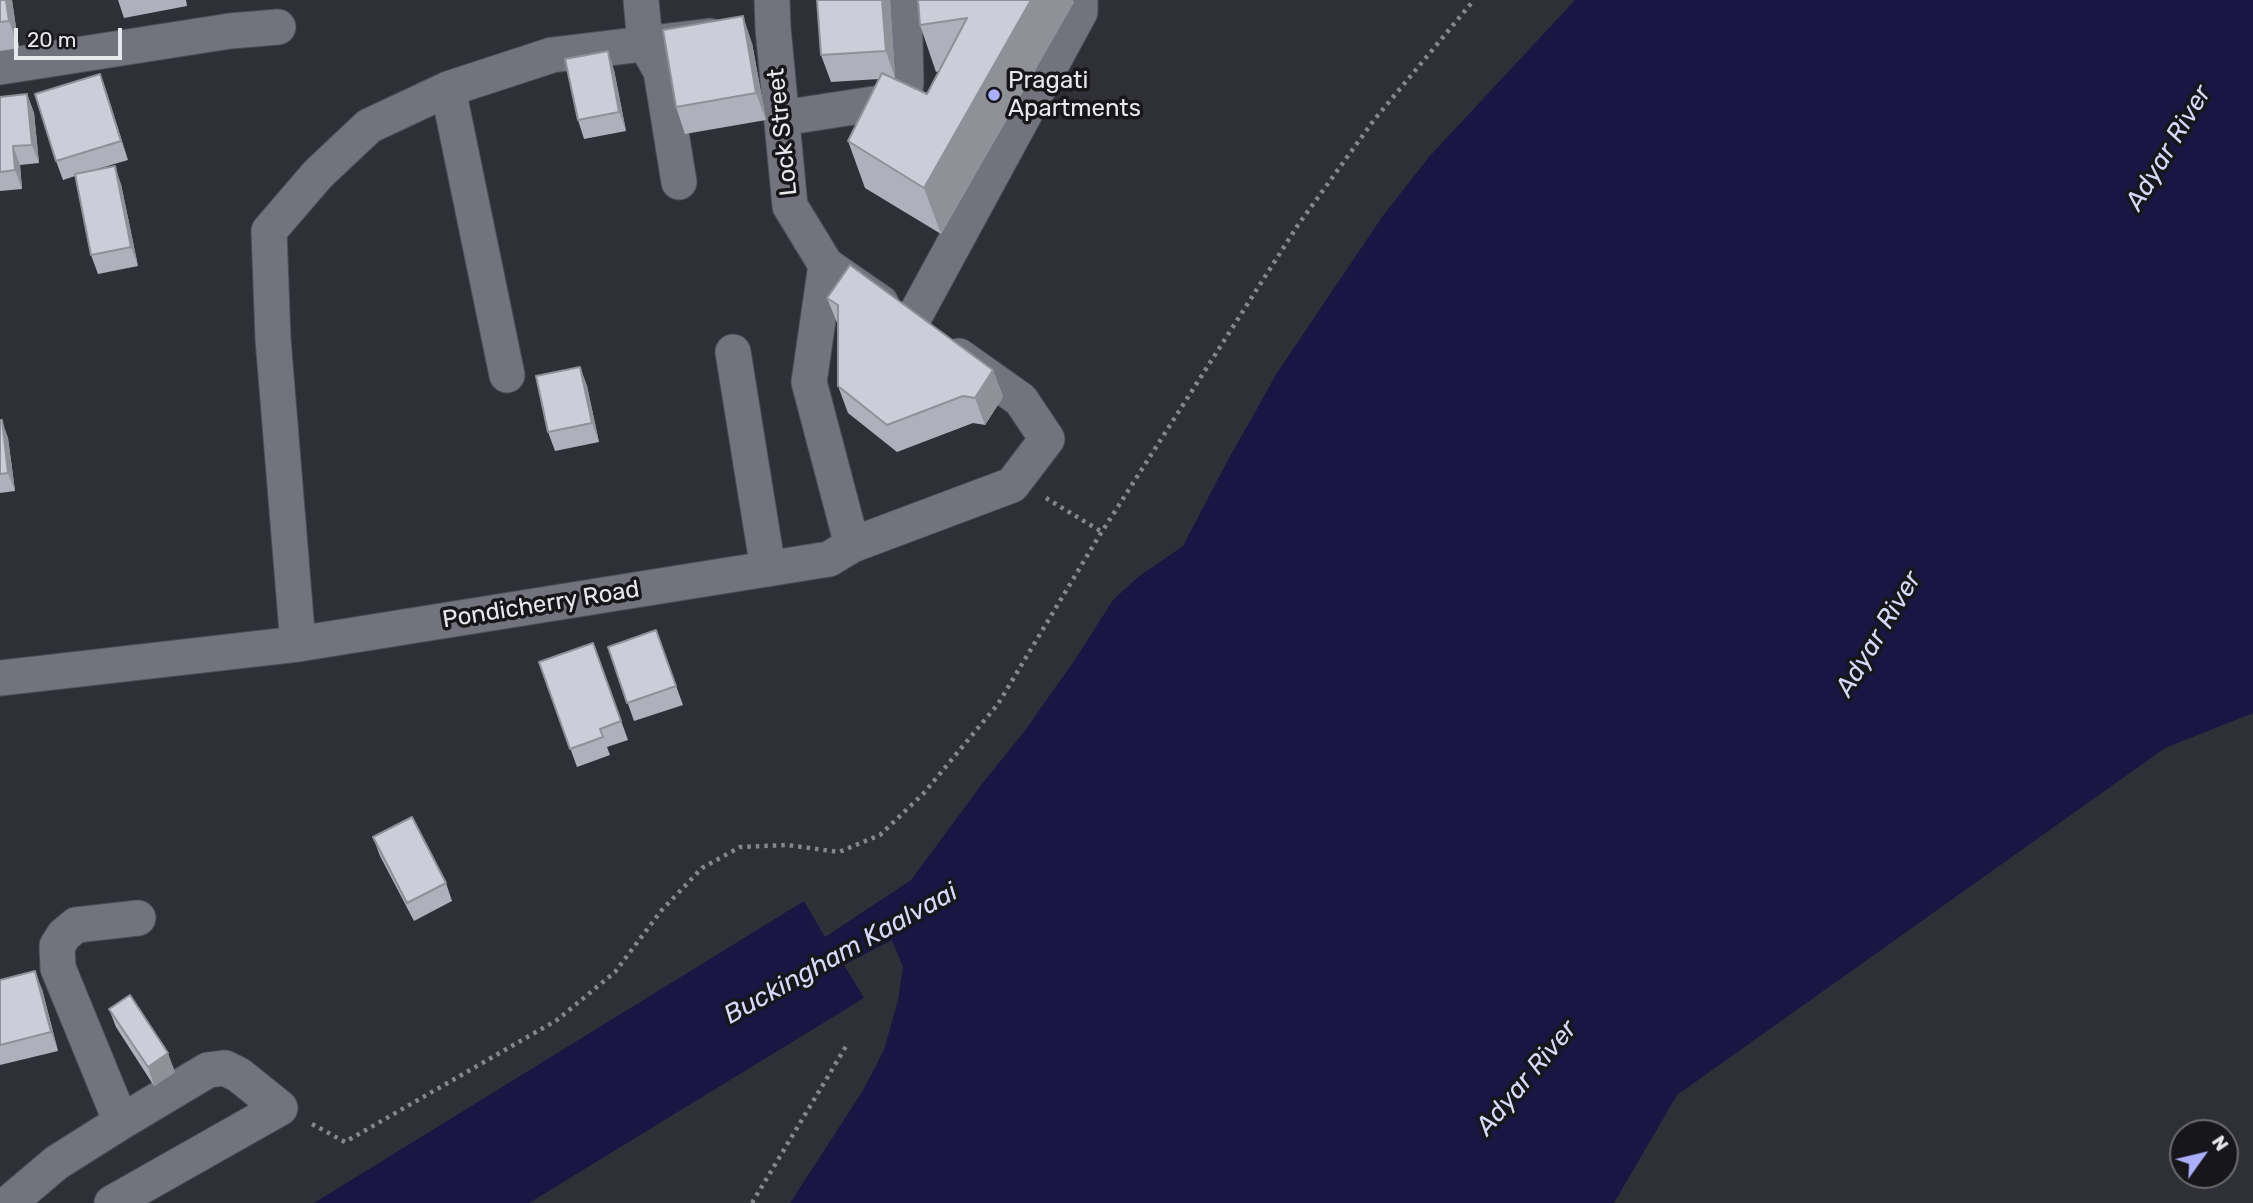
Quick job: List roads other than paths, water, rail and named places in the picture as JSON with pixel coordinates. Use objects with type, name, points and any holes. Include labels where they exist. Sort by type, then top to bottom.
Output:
[{"type":"street","points":[[641,0],[645,43],[661,71],[679,182]]},
{"type":"street","points":[[782,117],[900,100],[904,96],[906,83],[904,0]]},
{"type":"street","points":[[911,323],[1080,12],[1080,0]]},
{"type":"street","points":[[299,644],[274,339],[269,231],[317,174],[369,126],[448,89],[552,55],[645,43],[773,14]]},
{"type":"street","name":"Lock Street","points":[[773,14],[790,206],[826,265],[1021,400],[1047,439]]},
{"type":"street","points":[[0,67],[230,31],[278,27]]},
{"type":"street","points":[[448,89],[507,375]]},
{"type":"street","points":[[826,265],[809,382],[852,545]]},
{"type":"street","points":[[733,352],[768,569]]},
{"type":"street","name":"Pondicherry Road","points":[[6,685],[299,644],[829,558],[852,545],[1012,485],[1047,439]]},
{"type":"street","points":[[121,1122],[58,968],[57,947],[64,935],[76,925],[138,918]]},
{"type":"street","points":[[9,1203],[56,1163],[208,1070],[225,1068],[239,1075],[280,1108],[112,1203]]},
{"type":"water","points":[[1575,0],[2253,0],[2253,713],[2165,748],[1677,1095],[1614,1203],[790,1203],[862,1092],[884,1050],[898,1000],[903,967],[892,940],[844,965],[864,998],[529,1203],[314,1203],[804,901],[825,937],[911,880],[1024,732],[1113,600],[1138,577],[1183,546],[1277,373],[1382,217],[1429,157]]},
{"type":"place","name":"Pragati Apartments","points":[[994,95]]},
{"type":"water label","name":"Adyar River","points":[[2169,148]]},
{"type":"water label","name":"Adyar River","points":[[1879,634]]},
{"type":"water label","name":"Buckingham Kaalvaai","points":[[841,954]]},
{"type":"water label","name":"Adyar River","points":[[1527,1078]]}]
